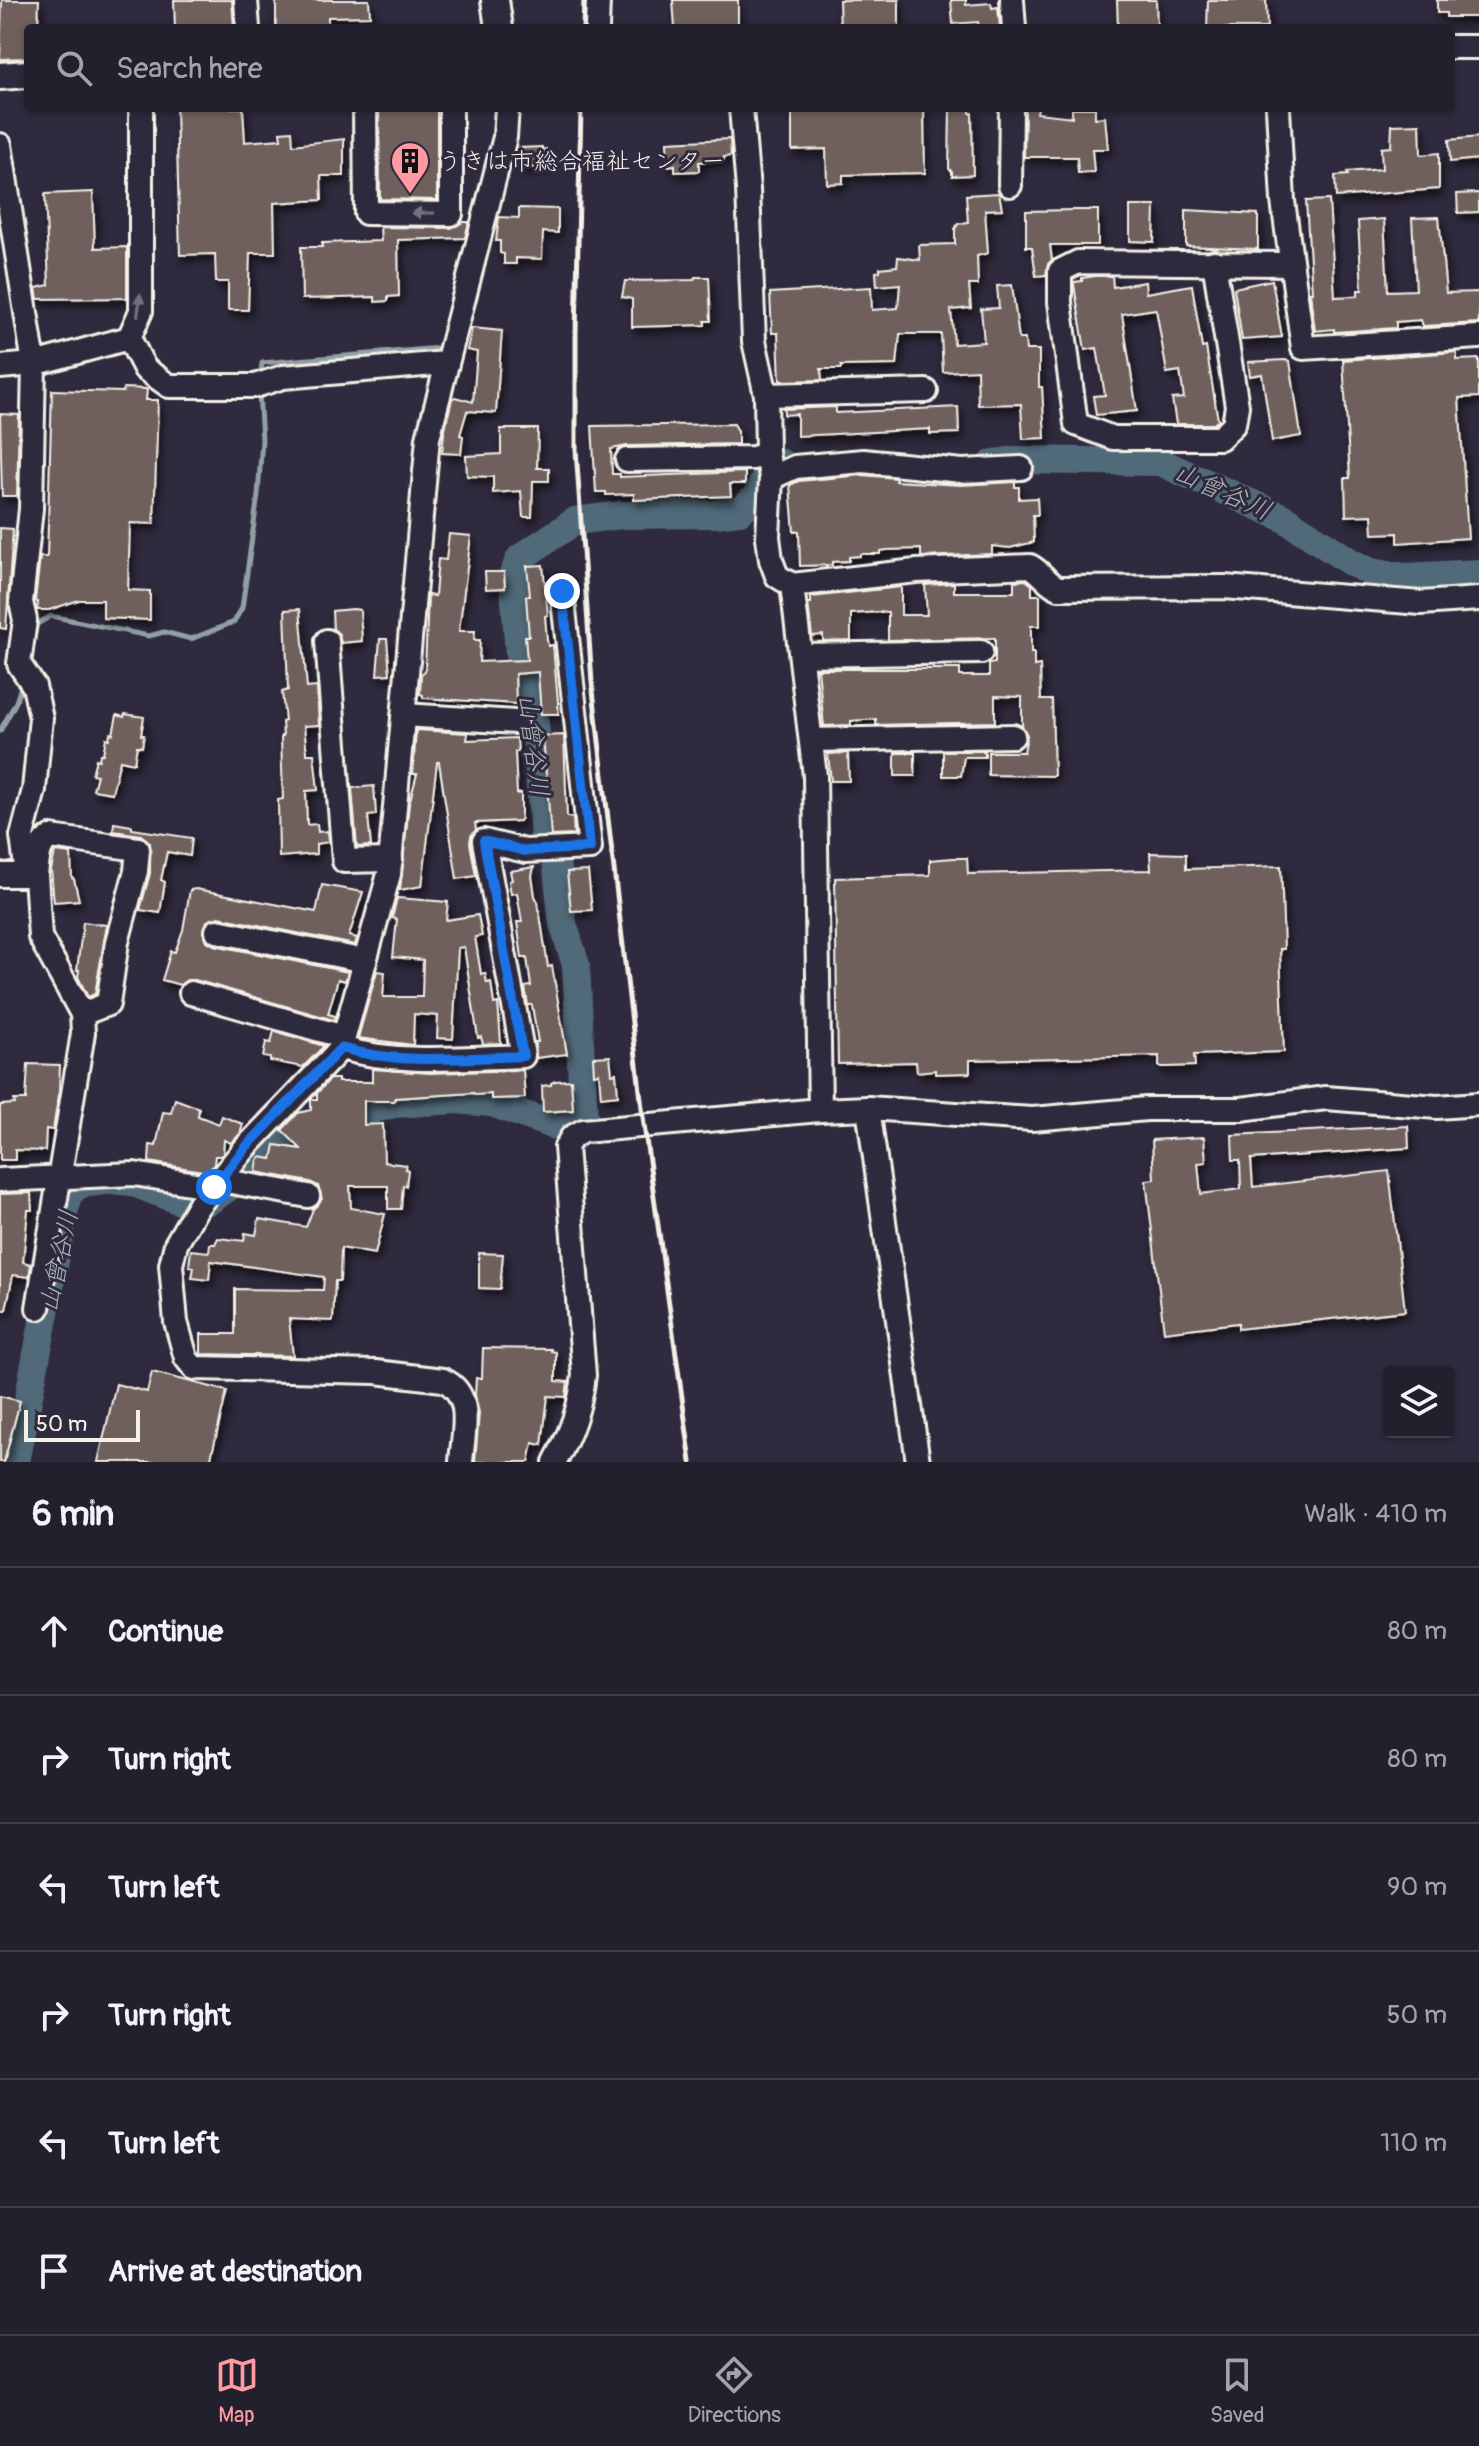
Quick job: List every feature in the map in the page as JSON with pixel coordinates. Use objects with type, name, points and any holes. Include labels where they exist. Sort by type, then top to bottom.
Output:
[{"type":"main road","points":[[495,0],[498,24]]},
{"type":"main road","points":[[0,76],[24,74]]},
{"type":"street","points":[[246,0],[248,24]]},
{"type":"street","points":[[597,24],[598,0]]},
{"type":"street","points":[[1012,0],[1014,24]]},
{"type":"street","points":[[1455,47],[1479,47]]},
{"type":"street","points":[[129,338],[141,311],[141,112]]},
{"type":"street","points":[[365,112],[366,213],[451,214],[451,112]]},
{"type":"street","points":[[461,1462],[465,1408],[462,1395],[453,1384],[443,1380],[376,1372],[194,1368],[186,1358],[176,1322],[171,1265],[176,1244],[246,1147],[342,1043],[391,860],[428,438],[502,151],[507,112]]},
{"type":"street","points":[[741,112],[754,341],[766,395],[768,537],[777,576],[792,585],[916,571],[1030,566],[1037,569],[1051,585],[1059,588],[1224,587],[1421,603],[1479,599]]},
{"type":"street","points":[[1010,185],[1011,112]]},
{"type":"street","points":[[1278,112],[1283,201],[1303,348],[1479,337]]},
{"type":"street","points":[[0,145],[34,364],[31,509],[21,602],[25,620],[24,674],[39,700],[41,718],[34,790],[22,836],[32,875],[40,937],[82,1014],[83,1033],[38,1308]]},
{"type":"street","points":[[1214,262],[1237,406],[1234,424],[1220,438],[1194,440],[1113,438],[1076,424],[1060,302],[1060,271],[1078,262],[1214,262],[1291,264]]},
{"type":"street","points":[[0,367],[34,364],[129,338]]},
{"type":"street","points":[[129,338],[145,369],[169,386],[255,386],[283,377],[446,363]]},
{"type":"street","points":[[766,395],[926,391]]},
{"type":"street","points":[[627,460],[753,458],[769,467],[863,461],[962,471],[1021,468]]},
{"type":"street","points":[[792,585],[815,776],[820,1110]]},
{"type":"street","points":[[191,993],[342,1043],[368,1056],[413,1060],[523,1056],[484,841],[548,851],[590,848],[562,591]]},
{"type":"street","points":[[327,641],[344,861],[391,860]]},
{"type":"street","points":[[801,655],[981,652]]},
{"type":"street","points":[[404,715],[516,722]]},
{"type":"street","points":[[812,740],[1013,736]]},
{"type":"street","points":[[32,875],[40,849],[51,837],[138,849],[136,871],[117,942],[108,1004],[82,1014]]},
{"type":"street","points":[[0,875],[32,875]]},
{"type":"street","points":[[217,931],[365,961]]},
{"type":"street","points":[[555,1462],[573,1431],[581,1403],[584,1375],[566,1147],[572,1137],[583,1131],[868,1108],[1032,1119],[1147,1109],[1241,1109],[1326,1098],[1437,1107],[1479,1104]]},
{"type":"street","points":[[868,1108],[918,1462]]},
{"type":"street","points":[[0,1180],[134,1174],[217,1189],[308,1196]]},
{"type":"building","points":[[2,0],[39,0],[38,24],[24,24],[24,58],[0,59]]},
{"type":"building","points":[[174,0],[232,0],[234,24],[175,24]]},
{"type":"building","points":[[276,0],[369,0],[370,16],[328,17],[328,24],[276,24]]},
{"type":"building","points":[[673,0],[738,0],[738,24],[675,24]]},
{"type":"building","points":[[839,0],[899,0],[899,24],[840,24]]},
{"type":"building","points":[[951,0],[966,0],[966,5],[991,3],[992,8],[998,7],[1000,24],[953,24]]},
{"type":"building","points":[[1117,0],[1156,0],[1157,24],[1118,24]]},
{"type":"building","points":[[1208,0],[1266,0],[1267,24],[1207,24]]},
{"type":"building","points":[[1437,0],[1479,0],[1479,17],[1446,17],[1446,13],[1437,13]]},
{"type":"building","points":[[176,112],[243,112],[245,142],[281,139],[280,132],[292,131],[293,145],[344,139],[344,176],[321,176],[322,200],[274,203],[275,253],[250,253],[248,310],[228,310],[228,282],[216,282],[215,254],[180,255]]},
{"type":"building","name":"うきは市総合福祉センター","points":[[379,112],[437,112],[437,200],[380,199]]},
{"type":"building","points":[[792,112],[924,112],[925,173],[843,175],[843,183],[827,184],[826,149],[792,150]]},
{"type":"building","points":[[950,112],[970,112],[973,175],[952,176],[949,169]]},
{"type":"building","points":[[1025,112],[1072,117],[1072,112],[1095,112],[1095,118],[1105,117],[1108,149],[1092,149],[1094,172],[1078,173],[1077,157],[1024,157]]},
{"type":"building","points":[[1420,124],[1421,155],[1439,153],[1439,189],[1336,197],[1335,176],[1382,169],[1381,148],[1391,147],[1392,125]]},
{"type":"building","points":[[1479,137],[1479,159],[1450,162],[1449,140]]},
{"type":"building","points":[[730,139],[731,156],[724,157],[724,160],[699,162],[699,171],[675,172],[675,165],[668,166],[667,142]]},
{"type":"building","points":[[542,147],[542,150],[546,149],[546,166],[519,169],[518,148]]},
{"type":"building","points":[[93,192],[95,248],[127,247],[127,298],[38,299],[36,288],[49,285],[45,194]]},
{"type":"building","points":[[999,193],[1002,209],[985,210],[988,253],[977,256],[978,285],[969,285],[971,308],[951,310],[954,344],[984,342],[981,309],[999,308],[997,286],[1012,285],[1019,339],[1025,339],[1026,350],[1039,350],[1039,387],[1042,387],[1045,438],[1023,439],[1021,404],[978,405],[977,370],[943,372],[941,334],[900,334],[897,365],[841,366],[841,369],[821,369],[822,380],[780,381],[778,333],[772,333],[770,293],[871,287],[872,310],[898,308],[900,284],[877,286],[876,272],[880,268],[897,266],[898,257],[920,260],[919,245],[955,244],[955,229],[958,224],[968,222],[966,195]]},
{"type":"building","points":[[1479,193],[1479,212],[1458,213],[1457,194]]},
{"type":"building","points":[[1329,200],[1335,297],[1358,296],[1358,290],[1362,290],[1358,221],[1384,219],[1388,291],[1416,290],[1412,218],[1439,217],[1446,293],[1479,292],[1479,323],[1423,326],[1421,320],[1396,322],[1396,328],[1315,331],[1306,201]]},
{"type":"building","points":[[1130,206],[1155,206],[1154,242],[1130,241]]},
{"type":"building","points":[[519,208],[558,209],[558,233],[543,232],[542,259],[516,258],[516,264],[504,264],[500,241],[496,241],[499,217],[519,218]]},
{"type":"building","points":[[1098,210],[1098,245],[1050,245],[1052,260],[1046,275],[1036,276],[1032,247],[1026,247],[1026,211]]},
{"type":"building","points":[[1186,210],[1258,214],[1258,249],[1186,246]]},
{"type":"building","points":[[469,222],[465,238],[398,240],[399,296],[375,302],[375,297],[302,299],[301,247],[322,247],[322,243],[381,241],[380,227],[451,228]]},
{"type":"building","points":[[1112,276],[1113,287],[1145,282],[1146,293],[1192,285],[1218,420],[1214,424],[1176,424],[1172,399],[1184,398],[1180,371],[1167,373],[1156,309],[1122,314],[1137,411],[1096,415],[1093,396],[1105,395],[1097,348],[1085,350],[1074,285],[1082,278]]},
{"type":"building","points":[[695,277],[709,277],[711,321],[705,321],[705,325],[632,327],[632,299],[622,297],[625,281],[694,280]]},
{"type":"building","points":[[1272,280],[1282,337],[1242,340],[1234,288]]},
{"type":"building","points":[[472,328],[502,331],[496,413],[467,411],[460,435],[463,436],[461,454],[442,453],[452,399],[455,397],[473,402],[477,352],[467,350]]},
{"type":"building","points":[[1457,352],[1457,360],[1479,359],[1479,397],[1459,398],[1468,538],[1398,543],[1398,533],[1373,534],[1372,515],[1346,516],[1345,478],[1350,478],[1343,360]]},
{"type":"building","points":[[1290,361],[1301,436],[1272,441],[1262,374],[1250,376],[1248,362]]},
{"type":"building","points":[[124,388],[147,389],[146,400],[158,400],[154,524],[130,523],[128,590],[150,591],[150,620],[103,618],[103,600],[79,600],[49,610],[37,610],[38,602],[35,601],[40,557],[47,557],[52,390],[123,392]]},
{"type":"building","points":[[836,407],[836,413],[958,407],[959,433],[930,434],[930,429],[797,436],[797,414],[784,415],[784,409]]},
{"type":"building","points":[[0,414],[19,415],[17,496],[2,496]]},
{"type":"building","points":[[734,424],[738,431],[738,444],[611,449],[612,474],[620,474],[620,477],[745,472],[745,484],[730,484],[731,496],[634,500],[634,494],[606,495],[606,492],[596,492],[592,426]]},
{"type":"building","points":[[501,429],[538,429],[537,468],[549,468],[549,481],[533,481],[532,517],[523,517],[521,491],[493,493],[493,477],[467,476],[466,456],[501,454]]},
{"type":"building","points":[[863,475],[896,478],[896,481],[961,485],[1015,482],[1015,487],[1019,487],[1019,499],[1037,498],[1038,515],[1033,515],[1034,542],[1010,548],[992,546],[992,554],[921,557],[921,549],[887,550],[880,551],[880,554],[849,557],[849,561],[832,562],[832,565],[800,566],[799,531],[794,532],[790,485],[799,481]]},
{"type":"building","points":[[0,528],[13,529],[6,629],[0,628]]},
{"type":"building","points":[[449,534],[471,536],[459,631],[475,631],[474,640],[480,640],[479,662],[527,660],[526,596],[530,596],[527,566],[543,565],[547,640],[548,646],[553,645],[559,714],[541,714],[538,672],[515,674],[516,704],[423,698],[420,694],[421,674],[425,671],[428,595],[435,596],[438,559],[446,560]]},
{"type":"building","points":[[485,572],[504,572],[505,588],[486,589]]},
{"type":"building","points":[[1026,580],[1032,585],[1032,595],[1040,595],[1040,626],[1031,626],[1031,653],[1034,653],[1034,666],[1040,665],[1041,700],[1052,700],[1054,776],[988,775],[988,752],[1024,752],[1027,735],[1022,726],[1022,697],[995,696],[995,722],[876,725],[876,719],[851,721],[851,725],[824,726],[818,669],[960,669],[960,676],[989,676],[989,664],[995,663],[995,638],[888,640],[888,613],[879,612],[851,614],[851,640],[823,641],[823,635],[812,636],[808,603],[811,603],[811,597],[901,587],[901,615],[927,615],[925,585],[954,583],[954,592],[1014,592],[1014,581]]},
{"type":"building","points":[[300,609],[307,688],[317,687],[319,725],[304,726],[307,754],[314,754],[318,790],[306,791],[307,825],[317,824],[318,832],[328,831],[329,842],[316,844],[316,854],[279,857],[278,800],[283,799],[281,736],[282,722],[285,721],[282,692],[288,690],[285,610]]},
{"type":"building","points":[[360,610],[362,641],[341,643],[339,634],[333,629],[332,611]]},
{"type":"building","points":[[380,639],[387,639],[390,674],[377,675]]},
{"type":"building","points":[[125,714],[144,717],[142,747],[137,746],[134,763],[120,760],[112,793],[93,790],[97,775],[92,774],[96,759],[99,760],[100,754],[103,754],[106,738],[113,734],[117,715],[124,717]]},
{"type":"building","points":[[416,730],[468,733],[467,740],[517,738],[517,794],[521,793],[521,818],[519,821],[475,823],[476,830],[470,843],[476,876],[457,879],[437,762],[422,886],[400,890],[409,804],[417,774],[413,774]]},
{"type":"building","points":[[564,735],[567,817],[573,818],[574,835],[551,836],[543,736]]},
{"type":"building","points":[[943,751],[985,751],[985,757],[964,757],[961,776],[943,776]]},
{"type":"building","points":[[848,753],[849,781],[831,781],[828,754]]},
{"type":"building","points":[[895,753],[915,753],[915,776],[895,776]]},
{"type":"building","points":[[374,786],[376,815],[368,816],[371,846],[357,847],[352,788]]},
{"type":"building","points":[[114,823],[132,826],[132,829],[192,838],[190,856],[167,852],[161,880],[165,882],[160,913],[140,910],[150,873],[150,843],[141,835],[113,831]]},
{"type":"building","points":[[55,852],[71,854],[72,878],[79,900],[54,902],[51,870]]},
{"type":"building","points":[[1150,853],[1186,854],[1186,869],[1281,866],[1284,1052],[1194,1055],[1195,1066],[1166,1067],[1159,1067],[1159,1056],[970,1060],[970,1073],[935,1074],[935,1070],[917,1072],[916,1062],[838,1064],[835,878],[930,875],[930,860],[953,858],[967,858],[968,874],[1151,870]]},
{"type":"building","points":[[534,867],[535,896],[548,967],[552,966],[567,1054],[536,1058],[535,1042],[538,1042],[532,1005],[528,1005],[525,987],[531,986],[527,958],[522,958],[517,922],[522,922],[517,893],[511,894],[509,881],[512,880],[510,871]]},
{"type":"building","points":[[588,871],[592,910],[571,911],[567,872]]},
{"type":"building","points":[[322,885],[363,892],[349,936],[357,938],[355,945],[219,917],[207,921],[204,935],[214,945],[348,972],[345,981],[338,979],[328,1014],[335,1016],[334,1020],[195,980],[187,980],[180,985],[162,980],[171,951],[175,952],[183,930],[190,890],[316,912]]},
{"type":"building","points":[[397,898],[448,902],[446,920],[478,915],[482,936],[475,937],[481,974],[485,973],[487,983],[491,982],[494,1004],[498,1003],[501,1043],[483,1044],[481,1037],[478,1038],[464,947],[458,948],[453,1039],[437,1038],[438,1016],[414,1014],[413,1045],[358,1038],[377,971],[385,972],[383,997],[422,997],[423,960],[393,957],[397,919],[392,918]]},
{"type":"building","points":[[83,922],[107,925],[95,994],[88,997],[77,970]]},
{"type":"building","points":[[274,1031],[324,1046],[303,1067],[270,1061],[270,1058],[263,1057],[266,1042],[271,1043]]},
{"type":"building","points":[[610,1056],[612,1074],[616,1073],[618,1095],[601,1097],[599,1073],[594,1074],[593,1057]]},
{"type":"building","points":[[28,1064],[60,1065],[53,1130],[46,1129],[45,1151],[15,1150],[15,1160],[0,1160],[0,1105],[26,1100]]},
{"type":"building","points":[[372,1069],[430,1073],[523,1070],[525,1098],[491,1099],[491,1094],[474,1093],[364,1101],[364,1125],[383,1124],[384,1162],[406,1165],[406,1186],[403,1185],[401,1209],[388,1209],[388,1186],[350,1186],[351,1208],[385,1214],[375,1254],[341,1248],[340,1281],[335,1281],[333,1321],[289,1319],[293,1356],[201,1354],[201,1334],[235,1334],[235,1289],[323,1290],[324,1277],[211,1261],[209,1280],[192,1278],[194,1267],[189,1266],[191,1250],[209,1252],[210,1244],[215,1244],[218,1238],[244,1241],[245,1233],[256,1235],[259,1219],[306,1227],[313,1209],[322,1199],[318,1186],[256,1172],[258,1160],[260,1157],[272,1159],[275,1145],[301,1149],[282,1130],[298,1113],[311,1110],[311,1099],[317,1099],[317,1093],[330,1079],[338,1079],[338,1082],[372,1082]]},
{"type":"building","points":[[571,1080],[573,1110],[543,1112],[542,1086]]},
{"type":"building","points":[[175,1099],[199,1108],[198,1116],[219,1124],[222,1116],[243,1124],[240,1134],[231,1143],[224,1140],[223,1154],[215,1156],[208,1172],[149,1162],[150,1145],[156,1146],[163,1112],[171,1113]]},
{"type":"building","points":[[1408,1126],[1409,1148],[1251,1159],[1253,1187],[1389,1171],[1405,1311],[1238,1329],[1238,1323],[1164,1332],[1146,1180],[1154,1179],[1152,1140],[1204,1137],[1206,1162],[1198,1163],[1201,1194],[1241,1189],[1240,1160],[1233,1160],[1232,1135]]},
{"type":"building","points":[[31,1193],[32,1210],[28,1210],[23,1262],[31,1264],[29,1277],[13,1275],[6,1310],[0,1310],[0,1194]]},
{"type":"building","points":[[479,1253],[503,1254],[500,1289],[479,1288]]},
{"type":"building","points":[[483,1348],[551,1349],[556,1352],[556,1381],[568,1382],[566,1397],[548,1396],[542,1445],[533,1443],[529,1462],[475,1462],[479,1413],[475,1395],[476,1378],[482,1378]]},
{"type":"building","points":[[152,1372],[227,1391],[210,1462],[98,1462],[116,1384],[147,1392]]},
{"type":"building","points":[[0,1396],[20,1401],[4,1462],[0,1462]]},
{"type":"waterway","points":[[260,379],[262,363],[440,348]]},
{"type":"waterway","points":[[32,647],[37,624],[51,616],[149,636],[164,632],[191,639],[234,622],[242,608],[258,495],[262,440],[259,393]]},
{"type":"waterway","name":"山曾谷川","points":[[993,463],[1015,460],[1160,462],[1284,518],[1371,572],[1406,577],[1479,573]]},
{"type":"waterway","name":"山曾谷川","points":[[16,1462],[68,1194],[80,1184],[112,1180],[131,1182],[180,1201],[209,1201],[232,1185],[251,1154],[281,1134],[394,1104],[455,1100],[492,1103],[555,1126],[584,1120],[576,965],[563,924],[556,860],[544,836],[535,723],[519,654],[513,574],[520,558],[575,521],[621,515],[740,511],[756,497],[765,478],[781,463]]},
{"type":"waterway","points":[[0,731],[16,702],[22,683]]},
{"type":"railway","points":[[583,24],[584,0]]},
{"type":"railway","points":[[581,112],[576,449],[592,682],[644,1125],[691,1462]]},
{"type":"place","name":"うきは市総合福祉センター","points":[[410,195]]},
{"type":"route","points":[[214,1187],[246,1147],[341,1048],[368,1056],[413,1060],[523,1056],[484,841],[525,851],[590,848],[562,591]]}]
